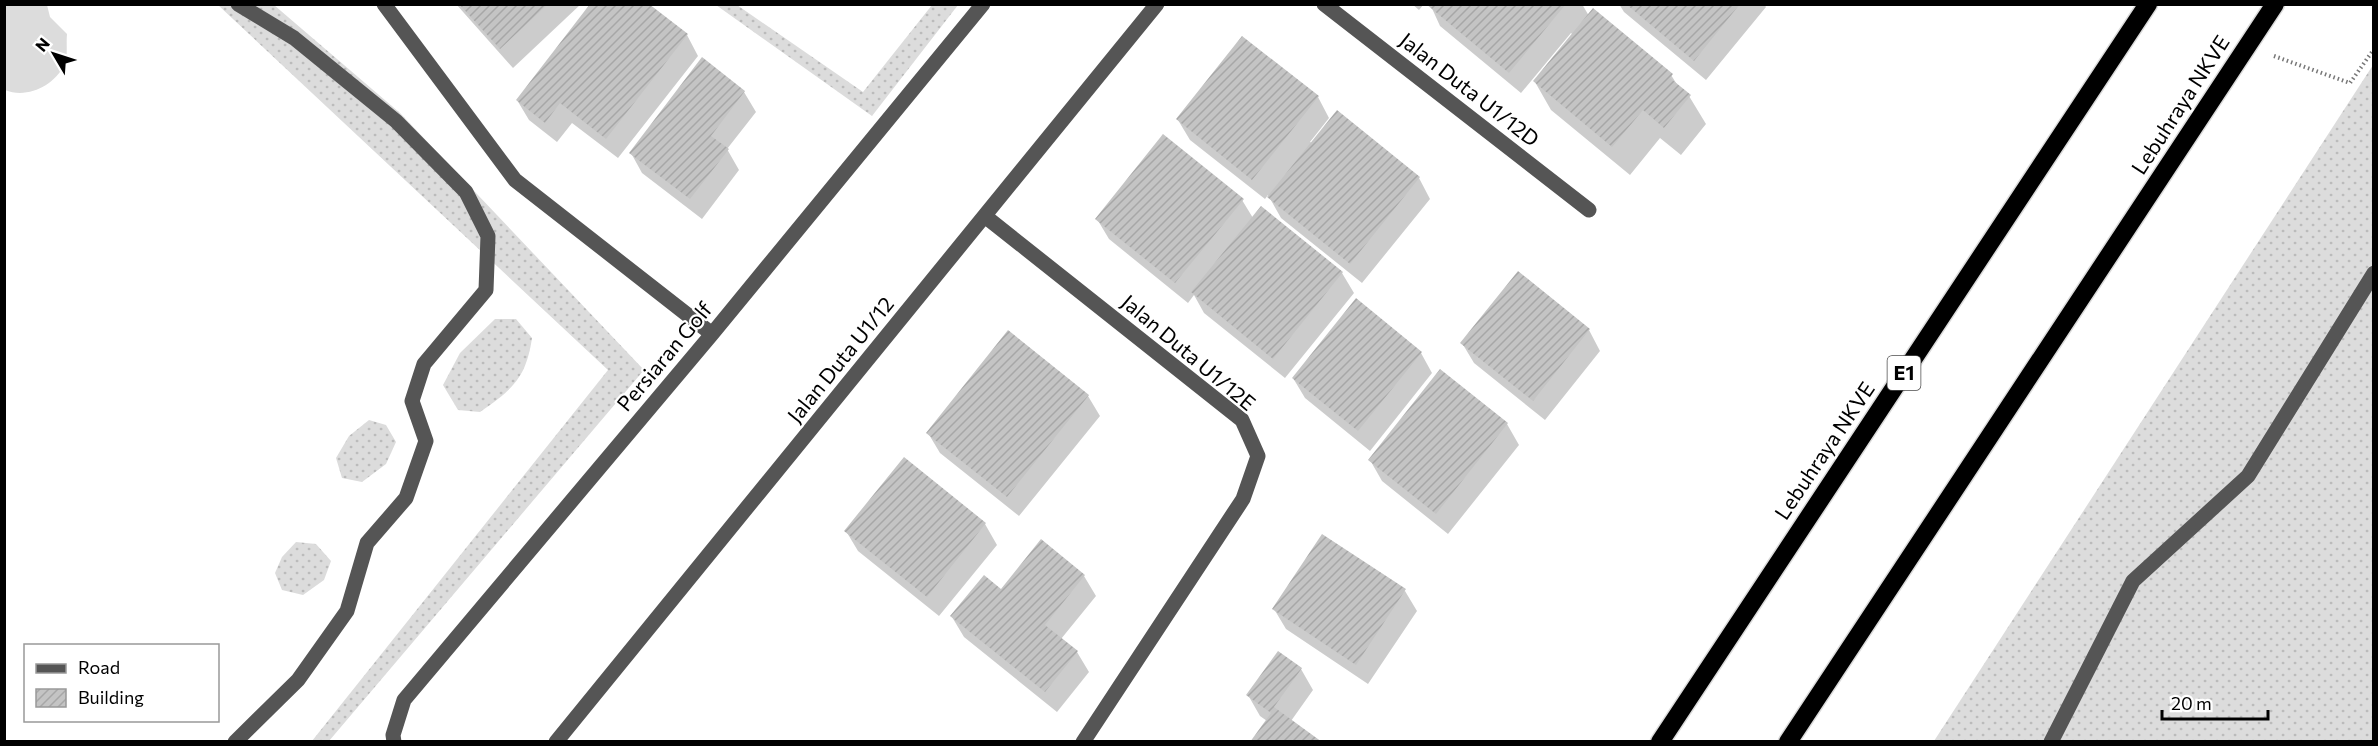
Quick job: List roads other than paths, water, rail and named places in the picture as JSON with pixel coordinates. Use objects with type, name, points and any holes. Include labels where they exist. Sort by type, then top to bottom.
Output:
[{"type":"highway","name":"Lebuhraya NKVE","points":[[1660,741],[2148,4]]},
{"type":"highway","name":"Lebuhraya NKVE","points":[[1788,741],[2275,4]]},
{"type":"street","points":[[235,741],[298,681],[341,620],[347,611],[368,543],[406,498],[426,441],[412,401],[424,364],[486,290],[488,236],[466,192],[396,121],[294,38],[238,4]]},
{"type":"street","points":[[384,4],[515,180],[712,334]]},
{"type":"street","name":"Persiaran Golf","points":[[394,741],[393,735],[404,700],[712,334],[983,4]]},
{"type":"street","name":"Jalan Duta U1/12","points":[[556,741],[986,217],[1157,4]]},
{"type":"street","name":"Jalan Duta U1/12D","points":[[1324,4],[1589,210]]},
{"type":"street","name":"Jalan Duta U1/12E","points":[[986,217],[1242,420],[1258,456],[1243,499],[1083,741]]},
{"type":"street","points":[[2051,741],[2133,581],[2248,476],[2373,273]]}]
